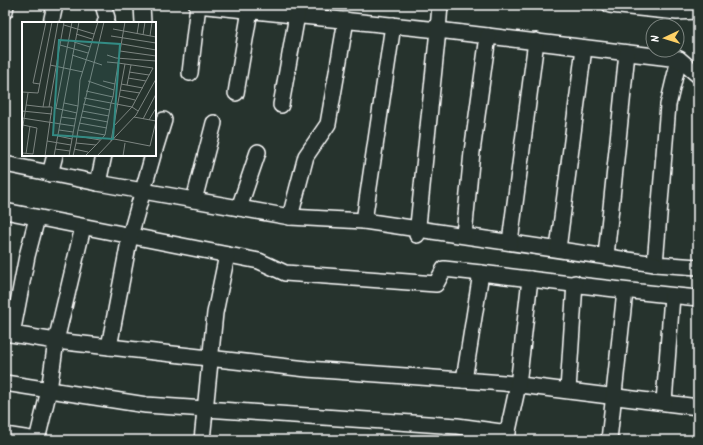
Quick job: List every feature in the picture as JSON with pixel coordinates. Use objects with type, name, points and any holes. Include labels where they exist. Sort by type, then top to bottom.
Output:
[{"type":"street","points":[[5,11],[6,5]]},
{"type":"street","points":[[51,22],[55,5]]},
{"type":"street","points":[[103,5],[107,18],[105,22]]},
{"type":"street","points":[[142,5],[143,22]]},
{"type":"street","points":[[190,73],[197,5],[438,30],[679,59],[698,75]]},
{"type":"street","points":[[417,232],[440,5]]},
{"type":"street","points":[[614,5],[677,12],[698,12]]},
{"type":"street","points":[[236,93],[250,10]]},
{"type":"street","points":[[281,105],[297,15]]},
{"type":"street","points":[[290,217],[306,156],[328,124],[346,20]]},
{"type":"street","points":[[364,221],[393,25]]},
{"type":"street","points":[[464,235],[472,152],[488,36]]},
{"type":"street","points":[[510,242],[536,42]]},
{"type":"street","points":[[558,249],[584,48]]},
{"type":"street","points":[[606,256],[627,53]]},
{"type":"street","points":[[655,264],[668,105],[679,59]]},
{"type":"street","points":[[156,146],[164,120]]},
{"type":"street","points":[[194,200],[214,123]]},
{"type":"street","points":[[239,208],[258,152]]},
{"type":"street","points":[[50,174],[55,156]]},
{"type":"street","points":[[98,183],[104,156]]},
{"type":"street","points":[[109,347],[130,236],[141,191],[153,156]]},
{"type":"street","points":[[5,164],[141,191],[290,217],[364,221],[417,232],[464,235],[655,264],[698,267]]},
{"type":"street","points":[[5,211],[260,261],[286,273],[436,284],[444,269],[574,283],[625,291],[698,298]]},
{"type":"street","points":[[37,218],[8,334],[56,341],[307,369],[518,385],[698,407]]},
{"type":"street","points":[[5,436],[37,440],[49,390],[56,341],[83,227]]},
{"type":"street","points":[[202,440],[209,358],[215,313],[227,255]]},
{"type":"street","points":[[464,380],[481,273]]},
{"type":"street","points":[[5,383],[146,405],[458,426],[507,436],[518,385],[530,279]]},
{"type":"street","points":[[568,390],[574,283]]},
{"type":"street","points":[[609,440],[625,291]]},
{"type":"street","points":[[664,402],[672,296]]}]
